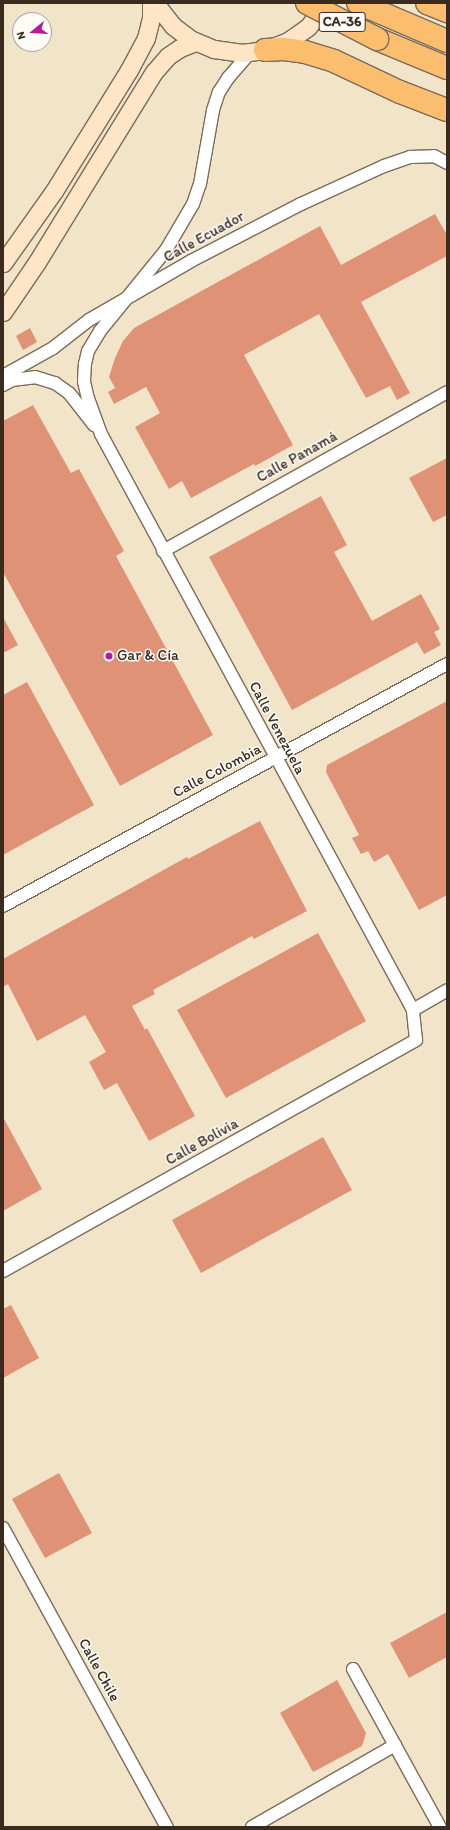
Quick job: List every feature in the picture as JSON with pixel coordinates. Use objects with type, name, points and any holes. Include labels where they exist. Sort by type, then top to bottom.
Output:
[{"type":"highway","name":"CA-36","points":[[307,3],[377,39],[447,68]]},
{"type":"highway","name":"CA-36","points":[[358,3],[447,41]]},
{"type":"highway","points":[[427,3],[447,11]]},
{"type":"highway","points":[[258,51],[284,48],[305,52],[334,61],[400,92],[447,110]]},
{"type":"main road","points":[[3,263],[54,191],[129,70],[146,38],[151,18],[151,3]]},
{"type":"main road","points":[[155,3],[173,26],[196,42],[223,51],[258,51],[288,41],[298,35],[316,18],[327,3]]},
{"type":"main road","points":[[3,312],[37,262],[154,72],[168,56],[180,48],[196,42]]},
{"type":"street","points":[[101,434],[84,381],[84,364],[88,351],[100,331],[121,303],[166,250],[192,204],[200,184],[213,110],[219,92],[228,78],[258,51]]},
{"type":"street","name":"Calle Ecuador","points":[[3,376],[54,348],[89,320],[121,303],[191,261],[301,204],[384,166],[410,157],[434,156],[447,163]]},
{"type":"street","points":[[3,385],[12,380],[34,377],[55,383],[69,393],[101,434]]},
{"type":"street","name":"Calle Panamá","points":[[164,551],[447,392]]},
{"type":"street","name":"Calle Venezuela","points":[[101,434],[275,758],[413,1010],[416,1040]]},
{"type":"street","name":"Calle Colombia","points":[[3,906],[447,664]]},
{"type":"street","points":[[413,1010],[447,990]]},
{"type":"street","name":"Calle Bolivia","points":[[3,1271],[416,1040]]},
{"type":"street","name":"Calle Chile","points":[[3,1528],[167,1827]]},
{"type":"street","points":[[353,1669],[440,1827]]},
{"type":"street","points":[[252,1827],[395,1745]]},
{"type":"building","points":[[435,214],[447,235],[447,256],[361,302],[410,393],[397,400],[390,386],[366,398],[319,314],[244,355],[293,445],[191,498],[182,481],[169,489],[135,427],[160,413],[146,387],[114,404],[108,392],[115,388],[109,377],[115,358],[123,341],[134,328],[320,226],[341,265]]},
{"type":"building","points":[[30,328],[37,342],[23,350],[16,336]]},
{"type":"building","name":"Gar & Cía","points":[[33,405],[71,473],[79,469],[124,551],[116,556],[213,735],[120,786],[3,572],[3,421]]},
{"type":"building","points":[[447,458],[447,515],[433,522],[409,478]]},
{"type":"building","points":[[321,496],[347,545],[334,552],[372,621],[421,594],[440,629],[434,632],[441,645],[424,654],[417,642],[292,710],[209,557]]},
{"type":"building","points":[[3,617],[18,645],[3,653]]},
{"type":"building","points":[[27,682],[94,805],[3,855],[3,695]]},
{"type":"building","points":[[447,701],[447,895],[419,910],[388,854],[374,862],[368,851],[361,854],[352,838],[359,835],[326,772],[327,765]]},
{"type":"building","points":[[260,821],[307,911],[254,939],[252,936],[153,990],[155,994],[132,1006],[145,1030],[147,1028],[195,1116],[149,1141],[117,1083],[104,1090],[89,1062],[106,1052],[85,1015],[37,1041],[8,984],[3,987],[3,959],[187,857],[188,859]]},
{"type":"building","points":[[318,933],[366,1021],[226,1098],[177,1010]]},
{"type":"building","points":[[3,1117],[42,1189],[3,1211]]},
{"type":"building","points":[[323,1137],[352,1190],[201,1273],[172,1220]]},
{"type":"building","points":[[11,1305],[39,1358],[3,1378],[3,1309]]},
{"type":"building","points":[[59,1473],[92,1533],[45,1558],[12,1499]]},
{"type":"building","points":[[447,1612],[447,1657],[409,1678],[390,1643]]},
{"type":"building","points":[[337,1680],[366,1733],[362,1746],[313,1772],[280,1713]]},
{"type":"place","name":"Gar & Cía","points":[[109,656]]}]
